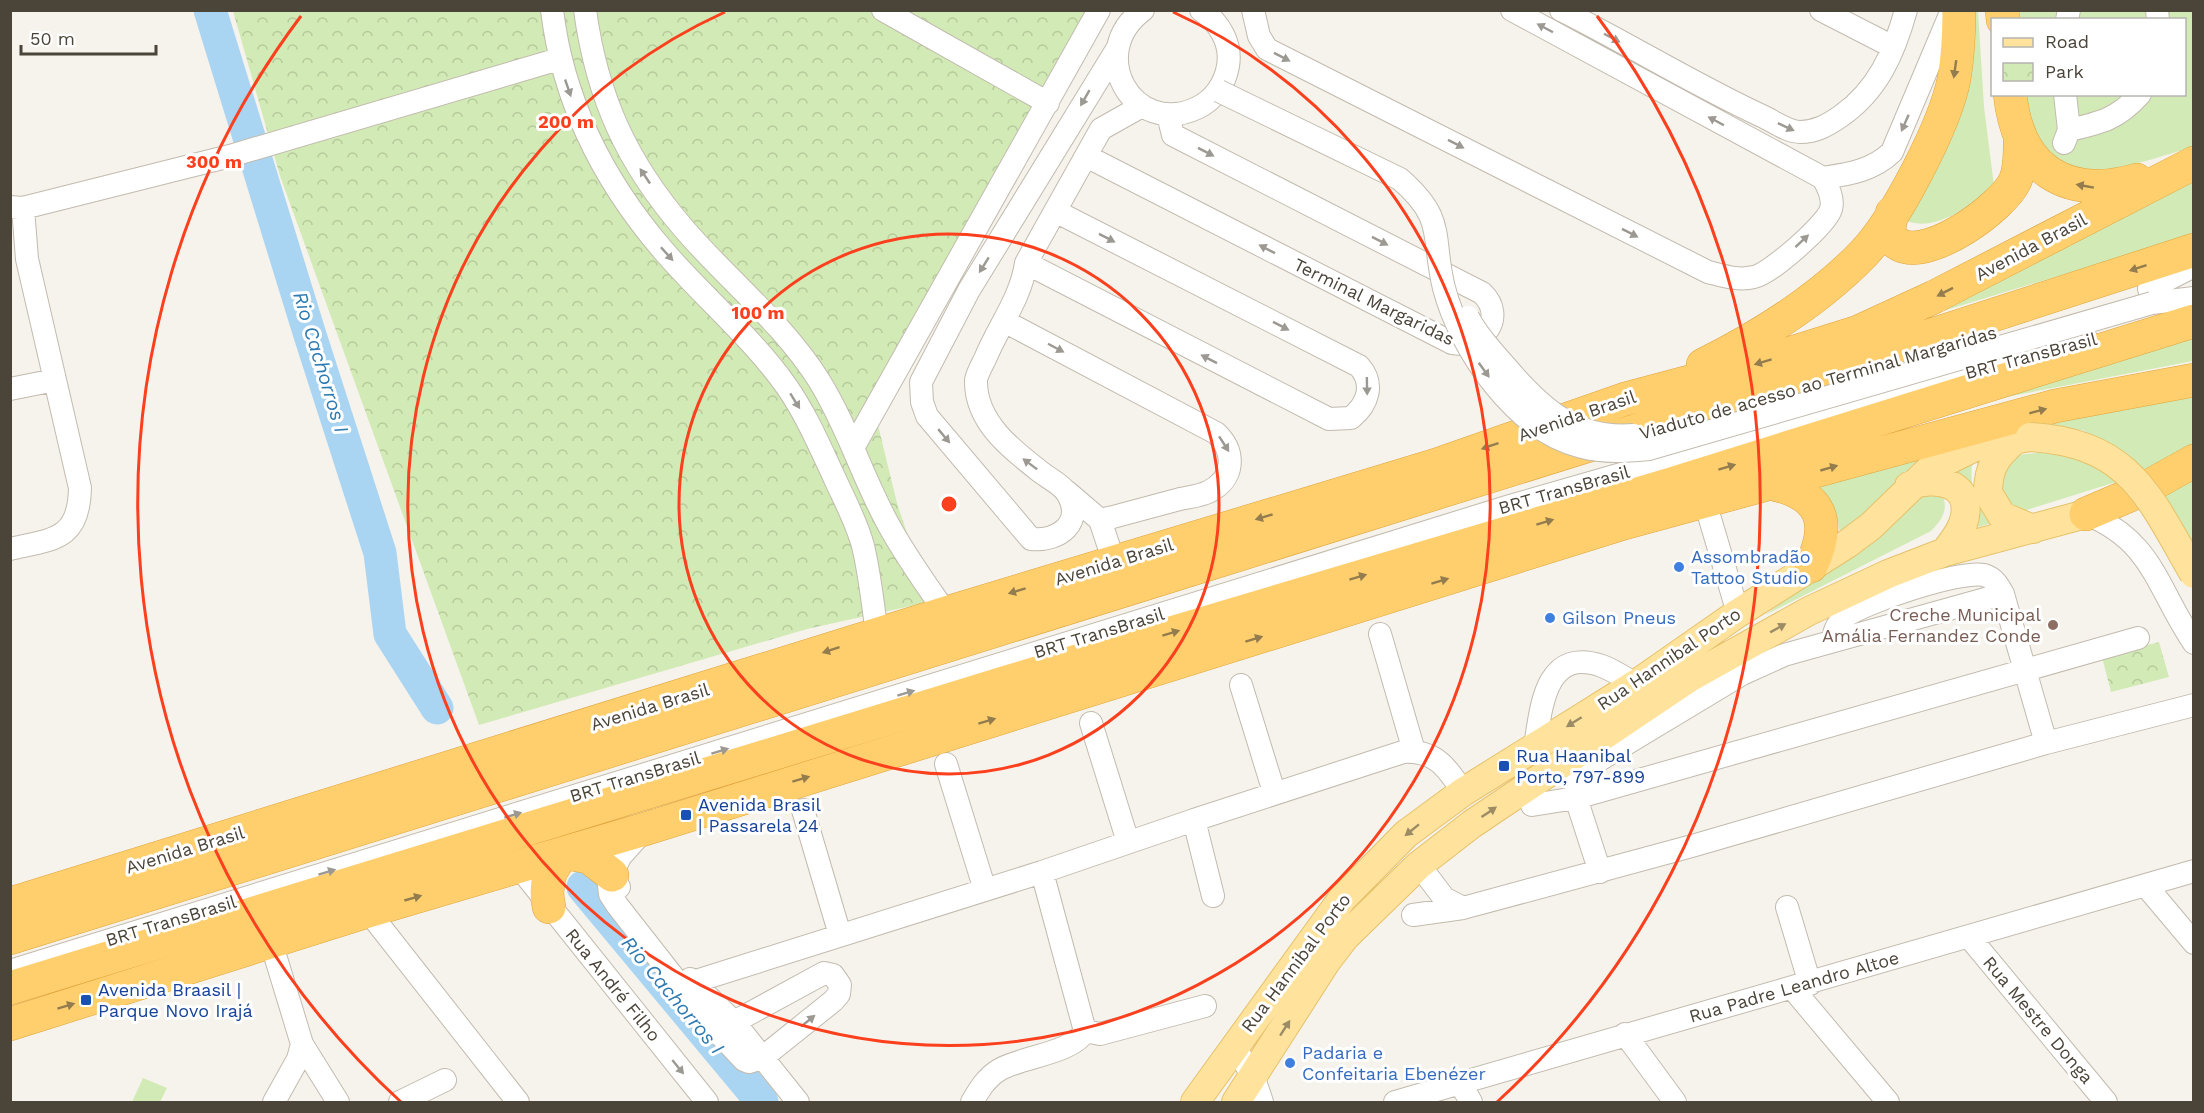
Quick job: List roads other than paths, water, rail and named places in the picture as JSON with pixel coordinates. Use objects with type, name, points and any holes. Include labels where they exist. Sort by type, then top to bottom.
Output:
[{"type":"highway","points":[[1625,399],[1721,356],[1811,300],[1866,251],[1892,213],[1920,164],[1954,81],[1959,10]]},
{"type":"highway","points":[[2010,96],[2020,135],[2031,156],[2049,173],[2078,185],[2111,187],[2188,165]]},
{"type":"highway","points":[[1892,213],[1889,231],[1892,240],[1902,246],[1915,248],[1947,239],[2005,196],[2015,180],[2019,163],[2020,135]]},
{"type":"highway","name":"Avenida Brasil","points":[[10,904],[946,613],[1436,465],[1625,399],[1749,366],[1858,332],[1934,297],[2188,165]]},
{"type":"highway","name":"Avenida Brasil","points":[[10,938],[1251,552],[1638,430],[2193,250]]},
{"type":"highway","points":[[10,988],[1010,681],[1671,484],[2193,321]]},
{"type":"highway","points":[[10,1024],[1569,541],[2055,406],[2193,380]]},
{"type":"highway","points":[[2086,514],[2142,490],[2193,460]]},
{"type":"highway","points":[[1569,541],[1671,484]]},
{"type":"highway","points":[[1773,484],[1798,492],[1818,510],[1822,522],[1822,536],[1811,566]]},
{"type":"highway","points":[[1251,552],[1362,487]]},
{"type":"highway","points":[[10,915],[168,872],[397,819]]},
{"type":"highway","points":[[565,853],[589,857],[610,872]]},
{"type":"highway","points":[[549,907],[547,896],[549,875],[557,860],[565,853]]},
{"type":"main road","name":"Rua Hannibal Porto","points":[[1195,1102],[1342,899],[1407,834],[1463,792],[1635,684],[1871,526],[1909,486],[1930,469],[1954,455],[1975,447],[2024,438],[2060,439],[2083,445],[2105,455],[2148,494],[2193,574]]},
{"type":"main road","points":[[2024,438],[1999,454],[1992,464],[1988,493],[2002,516],[2033,529]]},
{"type":"main road","points":[[1909,486],[1935,480],[1948,482],[1959,492],[1966,514],[1957,536],[1945,552]]},
{"type":"main road","name":"Rua Hannibal Porto","points":[[1249,1096],[1326,962],[1375,906],[1419,866],[1472,824],[1691,677],[1809,611],[1888,574],[1945,552],[2086,514]]},
{"type":"main road","points":[[1691,677],[1746,640],[1748,632],[1738,613]]},
{"type":"street","points":[[552,10],[559,59],[567,89],[592,147],[632,210],[662,249],[745,337],[786,386],[807,419],[862,543],[877,635]]},
{"type":"street","points":[[585,10],[600,81],[617,130],[638,166],[685,230],[796,347],[820,382],[854,446],[886,521],[913,566],[946,613]]},
{"type":"street","points":[[883,10],[1048,103]]},
{"type":"street","points":[[854,446],[1099,10]]},
{"type":"street","points":[[1143,10],[1122,32],[1117,49],[1116,65],[1120,81],[1130,95],[1142,106],[1168,115],[1188,113],[1205,105],[1222,85],[1229,63],[1228,46],[1221,30],[1202,10]]},
{"type":"street","points":[[1253,10],[1259,36],[1267,50],[1708,272],[1738,280],[1757,277],[1774,266],[1825,219],[1832,209],[1830,191],[1823,178],[1512,10]]},
{"type":"street","points":[[1561,10],[1736,104],[1797,132],[1818,130],[1859,103],[1875,84],[1893,47],[1906,10]]},
{"type":"street","points":[[1821,10],[1893,47]]},
{"type":"street","points":[[1823,178],[1865,170],[1892,153],[1952,10]]},
{"type":"street","points":[[1065,490],[1073,506],[1072,520],[1057,535],[1046,540],[1031,539],[927,416],[922,402],[921,382],[969,290],[1117,49]]},
{"type":"street","points":[[10,549],[57,538],[76,520],[80,488],[55,380],[19,261],[17,208],[230,156],[559,59]]},
{"type":"street","name":"Viaduto de acesso ao Terminal Margaridas","points":[[1222,85],[1400,179],[1414,191],[1434,223],[1444,287],[1453,315],[1475,358],[1521,414],[1542,430],[1581,447],[1604,451],[1649,448],[2150,296]]},
{"type":"street","points":[[2065,96],[2066,137],[2125,111],[2138,96]]},
{"type":"street","points":[[1114,562],[1100,520],[1065,490],[1007,447],[983,414],[976,379],[1023,283],[1026,263],[1101,129],[1142,106]]},
{"type":"street","name":"Terminal Margaridas","points":[[1086,156],[1452,343],[1464,345],[1470,343],[1489,328],[1494,311],[1491,302],[1482,292],[1173,135],[1168,115]]},
{"type":"street","points":[[1026,263],[1329,419],[1351,418],[1365,405],[1368,381],[1359,366],[1055,211]]},
{"type":"street","points":[[2150,296],[2193,266]]},
{"type":"street","points":[[2150,296],[2193,298]]},
{"type":"street","name":"BRT TransBrasil","points":[[10,971],[1510,506],[2057,346],[2193,316]]},
{"type":"street","points":[[1004,321],[1216,433],[1225,441],[1229,451],[1226,479],[1208,492],[1100,520]]},
{"type":"street","points":[[10,389],[55,380]]},
{"type":"street","name":"BRT TransBrasil","points":[[10,955],[1490,493],[1638,430]]},
{"type":"street","points":[[1705,502],[1738,613]]},
{"type":"street","points":[[2086,514],[2121,531],[2136,546],[2148,562],[2193,643]]},
{"type":"street","points":[[1600,872],[1576,798],[1576,781],[1586,768],[1742,674],[1784,655],[1833,640],[2003,594],[2046,743]]},
{"type":"street","points":[[1380,634],[1414,751]]},
{"type":"street","points":[[1532,805],[1576,798],[2138,639]]},
{"type":"street","points":[[1535,747],[1544,693],[1555,673],[1577,663],[1602,666],[1635,684]]},
{"type":"street","points":[[1241,684],[1274,792]]},
{"type":"street","points":[[1413,915],[1463,908],[1600,872],[2046,743],[2193,705]]},
{"type":"street","points":[[1091,723],[1128,842]]},
{"type":"street","points":[[693,982],[1042,872],[1274,792],[1403,752],[1424,752],[1442,762],[1463,792]]},
{"type":"street","points":[[946,764],[985,890]]},
{"type":"street","points":[[803,810],[840,935]]},
{"type":"street","points":[[1194,820],[1213,896]]},
{"type":"street","points":[[645,829],[610,872],[610,894],[711,1025],[744,1060],[749,1062],[762,1058],[833,1000],[839,994],[838,979],[824,973],[814,976],[734,1022]]},
{"type":"street","points":[[1419,866],[1444,898],[1463,908]]},
{"type":"street","name":"Rua André Filho","points":[[519,867],[707,1102]]},
{"type":"street","name":"Rua Padre Leandro Altoe","points":[[1395,1102],[1466,1093],[1624,1034],[1970,938],[2193,871]]},
{"type":"street","points":[[610,872],[629,906],[693,982],[734,1022],[798,1102]]},
{"type":"street","points":[[1042,872],[1084,1032]]},
{"type":"street","points":[[2146,886],[2193,944]]},
{"type":"street","points":[[1786,907],[1802,986],[1888,1102]]},
{"type":"street","points":[[368,912],[518,1102]]},
{"type":"street","name":"Rua Mestre Donga","points":[[1970,938],[2106,1102]]},
{"type":"street","points":[[271,942],[302,1044],[338,1102]]},
{"type":"street","points":[[972,1102],[980,1088],[1001,1069],[1073,1043],[1084,1032],[1106,1033],[1205,1006]]},
{"type":"street","points":[[1624,1034],[1675,1102]]},
{"type":"street","points":[[274,1102],[298,1059],[302,1044]]},
{"type":"street","points":[[1234,1046],[1249,1096]]},
{"type":"street","points":[[1214,1076],[1249,1096]]},
{"type":"street","points":[[400,1102],[445,1080]]},
{"type":"waterway","name":"Rio Cachorros I","points":[[210,10],[380,553],[390,634],[437,708]]},
{"type":"waterway","name":"Rio Cachorros I","points":[[583,887],[762,1102]]},
{"type":"place","name":"Assombradão Tattoo Studio","points":[[1679,567]]},
{"type":"place","name":"Gilson Pneus","points":[[1550,618]]},
{"type":"place","name":"Creche Municipal Amália Fernandez Conde","points":[[2053,625]]},
{"type":"place","name":"Rua Haanibal Porto, 797-899","points":[[1504,766]]},
{"type":"place","name":"Avenida Brasil | Passarela 24","points":[[686,815]]},
{"type":"place","name":"Avenida Braasil | Parque Novo Irajá","points":[[86,1000]]},
{"type":"place","name":"Padaria e Confeitaria Ebenézer","points":[[1290,1063]]}]
